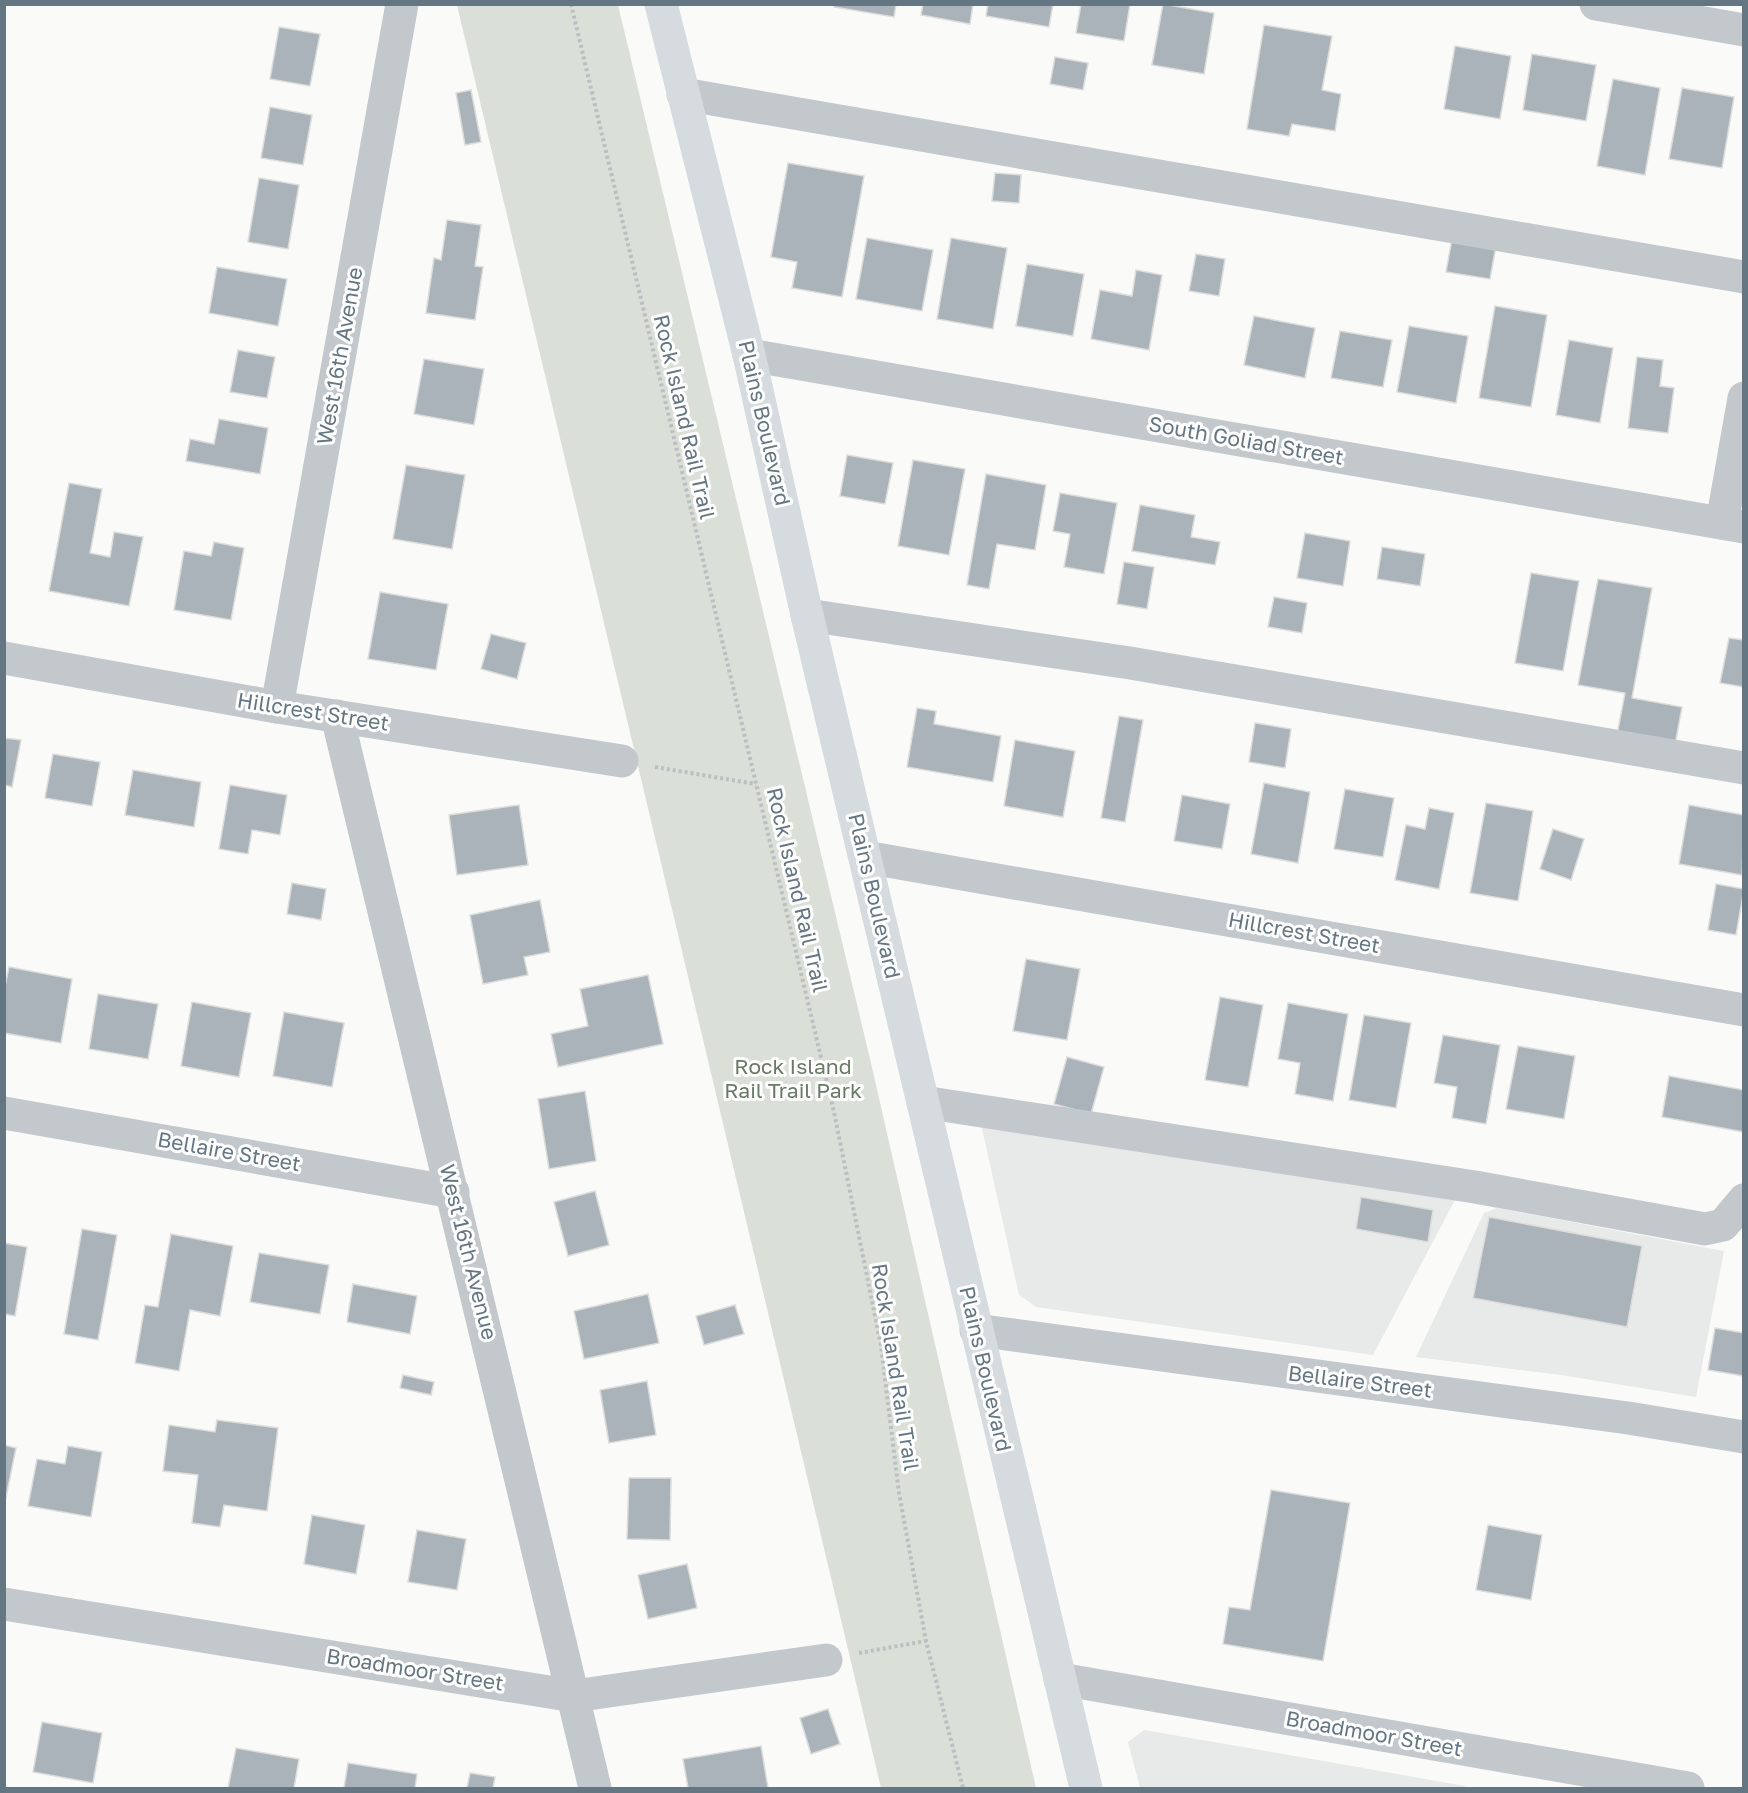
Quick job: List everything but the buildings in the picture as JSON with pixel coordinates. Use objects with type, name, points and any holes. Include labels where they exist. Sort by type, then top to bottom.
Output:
[{"type":"main road","name":"Plains Boulevard","points":[[661,4],[749,355],[807,615],[1086,1788]]},
{"type":"street","name":"West 16th Avenue","points":[[277,707],[402,4]]},
{"type":"street","points":[[1596,4],[1743,30]]},
{"type":"street","points":[[683,94],[1743,277]]},
{"type":"street","name":"South Goliad Street","points":[[749,355],[1733,525]]},
{"type":"street","points":[[1733,525],[1743,398]]},
{"type":"street","points":[[807,615],[1130,663],[1743,768]]},
{"type":"street","name":"Hillcrest Street","points":[[4,658],[277,707],[622,761]]},
{"type":"street","name":"West 16th Avenue","points":[[337,716],[595,1788]]},
{"type":"street","name":"Hillcrest Street","points":[[865,857],[1743,1010]]},
{"type":"street","points":[[923,1102],[1475,1187],[1705,1229],[1723,1225],[1743,1200]]},
{"type":"street","name":"Bellaire Street","points":[[4,1113],[453,1192]]},
{"type":"street","name":"Bellaire Street","points":[[976,1330],[1628,1418],[1743,1437]]},
{"type":"street","name":"Broadmoor Street","points":[[4,1604],[574,1696],[826,1660]]},
{"type":"street","name":"Broadmoor Street","points":[[1060,1679],[1688,1788]]},
{"type":"path","name":"Rock Island Rail Trail","points":[[571,4],[834,1112],[881,1346],[899,1494],[926,1641],[963,1788]]},
{"type":"path","points":[[622,761],[756,784]]},
{"type":"path","points":[[826,1660],[926,1641]]},
{"type":"shaded area","points":[[981,1124],[1456,1198],[1373,1355],[1036,1307],[1019,1295]]},
{"type":"shaded area","points":[[1497,1208],[1724,1251],[1696,1397],[1561,1375],[1416,1357],[1484,1213]]},
{"type":"shaded area","points":[[1144,1730],[1465,1786],[1465,1788],[1140,1788],[1128,1742]]},
{"type":"green space","name":"Rock Island Rail Trail Park","points":[[457,5],[618,5],[871,1063],[1036,1788],[881,1788]]}]
